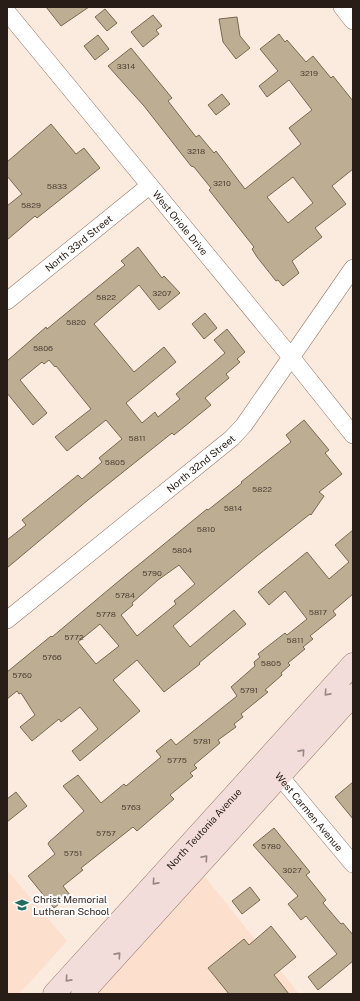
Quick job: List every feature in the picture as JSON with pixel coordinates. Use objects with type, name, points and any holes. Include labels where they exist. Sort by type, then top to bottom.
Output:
[{"type":"main road","name":"North Teutonia Avenue","points":[[54,994],[353,664]]},
{"type":"main road","points":[[82,994],[353,695]]},
{"type":"street","points":[[342,7],[353,21]]},
{"type":"street","name":"West Oriole Drive","points":[[7,12],[291,357],[353,436]]},
{"type":"street","name":"North 33rd Street","points":[[7,301],[150,186]]},
{"type":"street","name":"North 32nd Street","points":[[7,620],[232,438],[244,425],[353,268]]},
{"type":"street","name":"West Carmen Avenue","points":[[265,760],[281,775],[353,864]]},
{"type":"shaded area","points":[[197,867],[299,994],[83,994]]},
{"type":"shaded area","name":"Christ Memorial Lutheran School","points":[[7,870],[67,941],[19,994],[7,994]]},
{"type":"building","points":[[46,7],[89,7],[61,26]]},
{"type":"building","points":[[105,9],[117,23],[107,31],[95,17]]},
{"type":"building","points":[[153,15],[162,26],[156,30],[159,34],[143,47],[131,32]]},
{"type":"building","points":[[237,17],[240,36],[250,48],[236,59],[223,42],[219,19]]},
{"type":"building","points":[[279,34],[285,42],[287,40],[306,62],[313,56],[331,78],[333,76],[353,101],[353,169],[332,186],[346,204],[315,228],[322,237],[292,261],[299,273],[283,286],[278,280],[276,281],[257,257],[252,249],[254,247],[209,190],[211,188],[194,167],[191,166],[144,106],[108,66],[131,48],[172,98],[168,101],[196,137],[199,135],[214,153],[216,151],[245,189],[301,144],[289,128],[312,110],[289,80],[267,97],[259,86],[278,71],[260,49]],"holes":[[[293,177],[313,203],[288,223],[267,197]]]},
{"type":"building","points":[[98,35],[109,49],[95,60],[84,46]]},
{"type":"building","points":[[222,94],[230,104],[216,115],[208,105]]},
{"type":"building","points":[[51,124],[76,154],[84,148],[100,168],[37,218],[35,216],[7,240],[7,206],[22,194],[7,176],[7,162]]},
{"type":"building","points":[[138,247],[162,278],[164,276],[180,293],[159,310],[139,285],[94,324],[134,372],[164,347],[176,362],[126,403],[142,423],[155,412],[158,417],[180,399],[176,394],[225,353],[214,340],[227,329],[245,352],[237,359],[240,362],[226,374],[229,378],[205,398],[211,405],[174,435],[172,433],[88,500],[7,568],[7,540],[26,525],[22,520],[78,475],[82,479],[102,462],[99,458],[122,439],[106,420],[67,451],[55,437],[91,409],[56,366],[55,367],[49,360],[44,364],[42,362],[20,380],[47,413],[33,425],[7,393],[7,361],[46,327],[47,329],[125,265],[121,261]]},
{"type":"building","points":[[205,313],[217,328],[204,339],[192,324]]},
{"type":"building","points":[[304,420],[329,450],[325,453],[342,474],[319,492],[324,496],[311,515],[310,514],[257,556],[173,626],[190,647],[234,610],[246,624],[199,663],[200,664],[164,692],[137,660],[113,680],[140,711],[80,761],[72,751],[98,729],[80,707],[61,722],[59,719],[32,741],[20,727],[35,715],[21,693],[19,694],[17,691],[7,699],[7,672],[291,442],[286,435]],"holes":[[[179,565],[195,584],[174,601],[176,604],[137,636],[121,615],[158,580]],[[100,624],[119,646],[96,664],[78,642]]]},
{"type":"building","points":[[353,530],[353,594],[333,611],[336,615],[310,636],[313,639],[303,647],[305,649],[288,663],[290,665],[281,673],[282,675],[265,690],[268,692],[241,714],[243,717],[234,724],[236,727],[218,740],[220,743],[194,765],[197,768],[190,773],[193,776],[170,795],[174,799],[137,831],[133,827],[81,868],[83,870],[63,886],[70,895],[54,908],[28,876],[55,854],[48,844],[49,842],[84,811],[63,786],[78,775],[101,803],[124,784],[126,786],[161,757],[156,751],[171,739],[176,745],[237,696],[231,687],[255,666],[254,662],[260,657],[258,654],[285,633],[287,635],[307,619],[285,591],[269,605],[258,592],[307,552],[329,579],[349,562],[335,545]]},
{"type":"building","points":[[353,782],[353,819],[335,797]]},
{"type":"building","points":[[16,792],[27,806],[7,822],[7,799]]},
{"type":"building","points":[[274,828],[310,872],[306,875],[326,900],[323,903],[341,924],[343,923],[353,935],[353,961],[318,990],[308,977],[337,954],[306,916],[301,920],[288,904],[298,896],[253,845]]},
{"type":"building","points":[[250,887],[260,900],[242,914],[232,901]]},
{"type":"building","points":[[271,926],[296,957],[274,975],[289,994],[229,994],[208,968],[244,939],[249,945]]},
{"type":"place","name":"Christ Memorial Lutheran School","points":[[22,905]]}]
